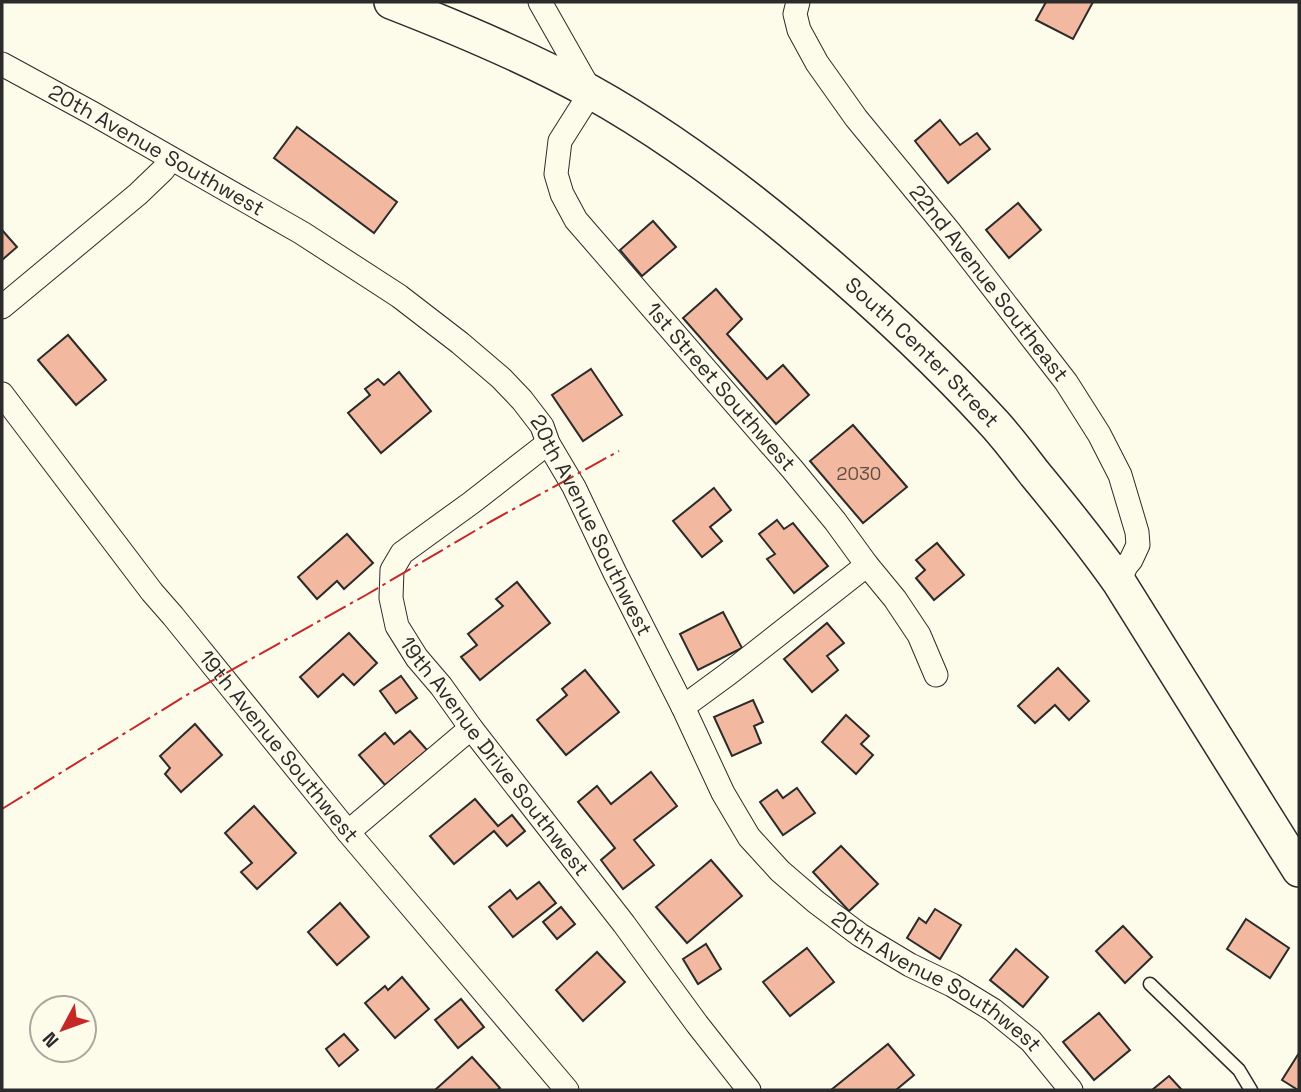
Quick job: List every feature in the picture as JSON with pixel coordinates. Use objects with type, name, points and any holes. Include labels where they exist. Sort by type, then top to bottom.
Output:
[{"type":"street","name":"South Center Street","points":[[391,2],[539,64],[671,141],[779,222],[880,308],[993,422],[1091,542],[1119,582],[1299,870]]},
{"type":"street","points":[[540,2],[591,92]]},
{"type":"street","name":"22nd Avenue Southeast","points":[[798,2],[795,14],[799,30],[817,63],[856,118],[941,220],[1066,382],[1099,434],[1121,475],[1138,532],[1138,545],[1119,582]]},
{"type":"street","name":"20th Avenue Southwest","points":[[2,64],[302,233],[399,296],[501,378],[542,426],[548,443],[574,487],[683,707],[723,793],[750,836],[780,871],[860,935],[993,1010],[1031,1041],[1070,1090]]},
{"type":"street","name":"1st Street Southwest","points":[[591,92],[560,141],[556,174],[562,194],[576,220],[835,521],[895,598],[919,635],[936,675]]},
{"type":"street","points":[[2,307],[138,194],[171,159]]},
{"type":"street","name":"19th Avenue Southwest","points":[[2,394],[152,592],[348,832],[567,1090]]},
{"type":"street","name":"19th Avenue Drive Southwest","points":[[548,443],[402,553],[392,570],[391,598],[397,626],[417,658],[749,1090]]},
{"type":"street","points":[[683,707],[867,565]]},
{"type":"street","points":[[348,832],[471,728]]},
{"type":"lane","points":[[1150,984],[1239,1070],[1251,1090]]},
{"type":"building","points":[[1046,2],[1093,2],[1073,39],[1036,20]]},
{"type":"building","points":[[940,120],[960,145],[977,133],[990,149],[948,183],[915,141]]},
{"type":"building","points":[[297,127],[397,202],[374,233],[274,158]]},
{"type":"building","points":[[1018,203],[1041,230],[1009,258],[986,230]]},
{"type":"building","points":[[653,221],[676,247],[642,276],[620,250]]},
{"type":"building","points":[[2,230],[17,247],[2,260]]},
{"type":"building","points":[[716,289],[742,319],[727,334],[767,379],[783,365],[809,395],[776,424],[683,318]]},
{"type":"building","points":[[68,335],[106,380],[76,405],[38,360]]},
{"type":"building","points":[[591,369],[622,415],[583,441],[552,395]]},
{"type":"building","points":[[399,372],[431,411],[381,453],[348,413],[370,395],[365,389],[378,379],[384,385]]},
{"type":"building","points":[[853,425],[907,487],[863,523],[810,461]]},
{"type":"building","points":[[714,488],[731,510],[710,527],[722,541],[702,557],[673,521]]},
{"type":"building","points":[[777,520],[784,529],[793,523],[828,566],[794,593],[767,559],[775,554],[759,534]]},
{"type":"building","points":[[347,534],[373,563],[344,589],[337,581],[317,599],[298,577]]},
{"type":"building","points":[[937,543],[964,575],[934,600],[916,578],[925,570],[916,560]]},
{"type":"building","points":[[517,582],[550,623],[480,680],[461,657],[477,645],[468,634],[503,606],[496,599]]},
{"type":"building","points":[[723,612],[742,648],[698,670],[680,634]]},
{"type":"building","points":[[827,623],[844,643],[827,656],[838,670],[812,692],[784,659]]},
{"type":"building","points":[[349,633],[377,663],[354,685],[343,674],[318,697],[300,677]]},
{"type":"building","points":[[1058,668],[1089,701],[1069,720],[1055,705],[1035,723],[1018,706]]},
{"type":"building","points":[[585,670],[619,712],[566,755],[537,720],[567,695],[562,689]]},
{"type":"building","points":[[401,676],[417,698],[396,713],[380,691]]},
{"type":"building","points":[[753,700],[763,722],[754,726],[761,743],[732,756],[714,717]]},
{"type":"building","points":[[846,715],[869,736],[861,744],[873,755],[856,774],[822,742]]},
{"type":"building","points":[[195,724],[222,755],[181,792],[165,774],[170,768],[160,756]]},
{"type":"building","points":[[410,731],[427,750],[385,785],[359,755],[385,733],[394,744]]},
{"type":"building","points":[[651,772],[677,806],[634,840],[654,865],[623,889],[601,860],[615,848],[578,802],[597,786],[611,804]]},
{"type":"building","points":[[797,788],[815,813],[783,835],[760,802],[777,790],[783,798]]},
{"type":"building","points":[[475,799],[498,826],[512,815],[525,831],[507,846],[494,831],[454,864],[430,836]]},
{"type":"building","points":[[254,806],[296,853],[257,889],[241,872],[252,863],[225,833]]},
{"type":"building","points":[[841,846],[878,884],[849,911],[813,872]]},
{"type":"building","points":[[711,860],[742,896],[687,943],[656,907]]},
{"type":"building","points":[[539,882],[556,903],[513,937],[489,907],[510,890],[517,899]]},
{"type":"building","points":[[340,903],[369,937],[337,965],[308,932]]},
{"type":"building","points":[[561,907],[575,924],[557,939],[543,922]]},
{"type":"building","points":[[935,909],[961,925],[940,959],[907,938],[919,918],[926,923]]},
{"type":"building","points":[[1246,919],[1289,948],[1270,978],[1227,949]]},
{"type":"building","points":[[1123,926],[1152,957],[1125,983],[1096,951]]},
{"type":"building","points":[[706,944],[721,969],[698,984],[683,959]]},
{"type":"building","points":[[807,948],[834,982],[790,1016],[763,982]]},
{"type":"building","points":[[1016,949],[1048,977],[1023,1007],[990,980]]},
{"type":"building","points":[[597,952],[625,982],[583,1021],[556,990]]},
{"type":"building","points":[[402,977],[429,1009],[395,1038],[365,1003],[385,986],[388,990]]},
{"type":"building","points":[[461,999],[484,1027],[458,1048],[435,1020]]},
{"type":"building","points":[[1099,1013],[1130,1050],[1094,1080],[1063,1042]]},
{"type":"building","points":[[344,1034],[358,1050],[339,1066],[326,1049]]},
{"type":"building","points":[[888,1044],[914,1075],[896,1090],[831,1090]]},
{"type":"building","points":[[1299,1053],[1299,1090],[1298,1090],[1282,1080]]},
{"type":"building","points":[[472,1057],[500,1088],[435,1090]]},
{"type":"building","points":[[1169,1076],[1182,1090],[1152,1090]]},
{"type":"power","points":[[2,809],[190,693],[619,451]]}]
